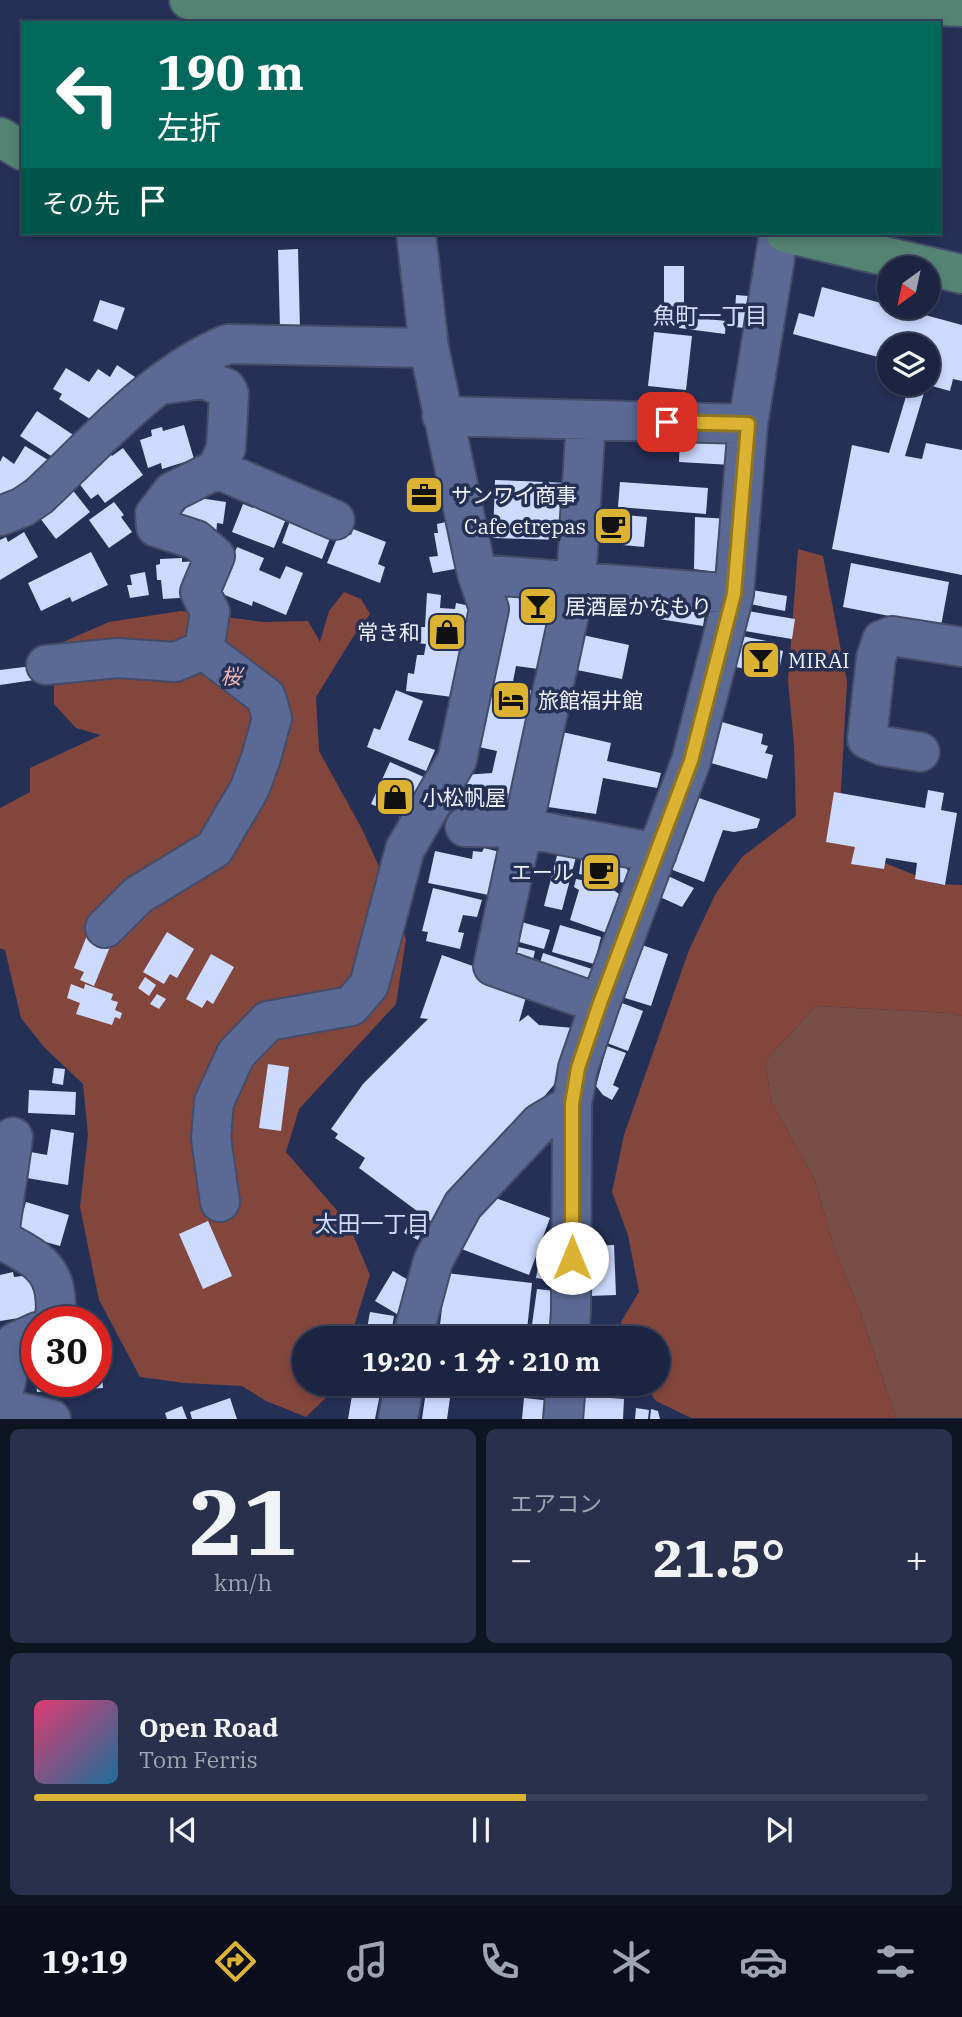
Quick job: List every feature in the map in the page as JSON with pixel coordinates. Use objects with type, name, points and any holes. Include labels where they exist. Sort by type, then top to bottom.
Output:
[{"type":"main road","points":[[189,0],[234,10],[410,16],[811,12],[962,7]]},
{"type":"main road","points":[[0,138],[21,150]]},
{"type":"main road","points":[[795,235],[962,274]]},
{"type":"street","points":[[220,1202],[211,1138],[214,1102],[236,1054],[268,1021],[351,1006],[369,985],[405,849],[457,760],[489,609],[477,574],[442,416],[429,348],[416,235]]},
{"type":"street","points":[[570,1326],[572,1104],[578,1068],[691,761],[734,594],[748,424],[779,235]]},
{"type":"street","points":[[0,516],[23,507],[39,496],[157,386],[204,354],[228,344],[429,348]]},
{"type":"street","points":[[157,386],[203,379],[226,388],[229,394],[226,448],[217,469],[172,492],[155,514],[156,527],[196,540],[215,556],[200,592],[210,612],[204,650]]},
{"type":"street","points":[[442,416],[748,424]]},
{"type":"street","points":[[586,420],[576,582],[493,966],[600,1003]]},
{"type":"street","points":[[217,469],[335,520]]},
{"type":"street","points":[[477,574],[734,594]]},
{"type":"street","points":[[920,752],[883,746],[867,739],[876,658],[882,640],[892,636],[962,647]]},
{"type":"street","points":[[47,664],[118,658],[175,662],[204,650]]},
{"type":"street","points":[[105,928],[138,895],[214,849],[248,790],[261,758],[272,719],[266,697],[204,650]]},
{"type":"street","points":[[466,827],[523,828],[657,853]]},
{"type":"street","points":[[416,1326],[433,1261],[463,1205],[540,1123],[572,1104]]},
{"type":"street","points":[[0,1228],[13,1137]]},
{"type":"street","points":[[0,1239],[41,1263],[53,1280],[56,1306]]},
{"type":"street","points":[[0,1408],[15,1342],[21,1339]]},
{"type":"street","points":[[398,1419],[402,1396]]},
{"type":"street","points":[[563,1419],[565,1396]]},
{"type":"street","points":[[0,1414],[10,1410],[51,1419]]},
{"type":"shaded area","points":[[816,1006],[950,1013],[962,1016],[962,1418],[896,1418],[860,1312],[834,1248],[815,1181],[771,1101],[765,1061]]},
{"type":"green space","points":[[798,549],[823,556],[847,682],[840,808],[870,857],[937,884],[962,885],[962,1016],[950,1013],[816,1006],[765,1061],[771,1101],[815,1181],[834,1248],[860,1312],[896,1418],[691,1418],[656,1401],[652,1396],[670,1396],[670,1326],[622,1326],[621,1322],[639,1292],[628,1235],[612,1192],[624,1135],[689,950],[716,893],[742,857],[796,816],[794,744],[788,680]]},
{"type":"green space","name":"桜","points":[[344,592],[361,599],[370,614],[316,697],[319,751],[362,829],[382,873],[406,939],[396,1004],[299,1109],[286,1152],[348,1223],[370,1275],[354,1326],[292,1326],[292,1396],[328,1396],[306,1417],[266,1401],[242,1386],[140,1377],[112,1324],[112,1306],[102,1306],[99,1300],[80,1207],[88,1135],[83,1084],[44,1047],[21,1018],[5,950],[0,948],[0,808],[30,792],[30,768],[101,735],[76,728],[54,704],[54,646],[109,622],[181,611],[263,622],[308,621],[320,642],[329,611]]},
{"type":"building","points":[[298,249],[300,328],[280,329],[278,250]]},
{"type":"building","points":[[664,266],[684,266],[684,311],[664,311]]},
{"type":"building","points":[[822,287],[877,302],[877,319],[940,319],[962,325],[962,381],[953,379],[950,391],[940,388],[940,333],[877,333],[877,357],[793,334],[799,313],[814,317]]},
{"type":"building","points":[[736,295],[748,296],[746,328],[734,327]]},
{"type":"building","points":[[100,300],[125,308],[117,330],[93,321]]},
{"type":"building","points":[[680,316],[726,321],[725,334],[679,328]]},
{"type":"building","points":[[654,332],[692,336],[686,390],[648,386]]},
{"type":"building","points":[[117,365],[135,377],[117,404],[107,410],[101,407],[93,421],[59,399],[62,394],[53,389],[66,368],[89,382],[98,369],[110,377]]},
{"type":"building","points":[[906,396],[923,396],[905,456],[922,459],[926,443],[962,450],[962,575],[832,549],[852,445],[889,453]]},
{"type":"building","points":[[37,411],[78,438],[62,463],[20,436]]},
{"type":"building","points":[[184,425],[194,459],[162,469],[161,463],[148,468],[140,440],[152,436],[151,430],[162,427],[163,431]]},
{"type":"building","points":[[734,432],[732,465],[679,462],[680,437]]},
{"type":"building","points":[[25,446],[53,463],[31,492],[0,500],[0,462],[3,456],[14,464]]},
{"type":"building","points":[[123,448],[143,475],[105,503],[98,494],[91,499],[78,482],[102,464],[98,459],[108,451],[112,456]]},
{"type":"building","points":[[495,480],[568,483],[566,540],[493,538]]},
{"type":"building","points":[[620,482],[708,488],[706,514],[618,507]]},
{"type":"building","points":[[71,488],[90,512],[56,539],[33,509]]},
{"type":"building","points":[[192,497],[226,502],[223,524],[217,523],[216,536],[173,526],[176,501]]},
{"type":"building","points":[[256,501],[288,514],[274,548],[232,532],[243,504],[253,508]]},
{"type":"building","points":[[114,502],[132,532],[109,548],[89,520]]},
{"type":"building","points":[[295,507],[334,528],[322,559],[282,543]]},
{"type":"building","points":[[592,512],[647,517],[644,547],[590,542]]},
{"type":"building","points":[[695,517],[730,519],[717,572],[694,569]]},
{"type":"building","points":[[455,520],[465,567],[433,573],[429,557],[438,556],[434,533],[438,533],[437,524]]},
{"type":"building","points":[[353,529],[386,542],[378,564],[385,567],[380,583],[327,563],[340,531],[351,535]]},
{"type":"building","points":[[24,532],[38,557],[0,580],[0,540],[6,537],[8,542]]},
{"type":"building","points":[[237,547],[264,558],[259,570],[280,579],[286,566],[303,573],[286,615],[253,601],[252,606],[210,589],[231,562]]},
{"type":"building","points":[[91,552],[108,585],[72,602],[70,597],[41,611],[28,583]]},
{"type":"building","points":[[182,558],[182,562],[198,561],[194,597],[163,599],[156,565],[160,564],[160,559]]},
{"type":"building","points":[[851,563],[949,582],[941,626],[843,607]]},
{"type":"building","points":[[145,572],[149,595],[130,598],[127,585],[132,585],[130,575]]},
{"type":"building","points":[[752,590],[787,596],[785,611],[750,604]]},
{"type":"building","points":[[427,593],[441,595],[440,608],[455,609],[456,603],[470,606],[460,698],[406,691],[408,673],[414,674],[417,655],[424,655],[426,644],[416,643],[417,627],[425,627]]},
{"type":"building","points":[[506,593],[558,598],[546,670],[516,666],[512,687],[540,692],[511,804],[461,810],[463,775],[492,773],[497,751],[470,745],[493,621]]},
{"type":"building","points":[[662,603],[706,607],[703,626],[659,619]]},
{"type":"building","points":[[748,611],[795,619],[792,639],[745,631]]},
{"type":"building","points":[[578,634],[629,645],[622,679],[572,669]]},
{"type":"building","points":[[742,636],[776,643],[775,649],[783,651],[778,676],[736,667]]},
{"type":"building","points":[[32,666],[34,680],[0,685],[0,670]]},
{"type":"building","points":[[396,690],[423,701],[408,740],[435,750],[426,771],[367,747],[374,728],[380,730]]},
{"type":"building","points":[[722,722],[763,734],[761,744],[768,746],[765,753],[773,755],[767,779],[711,763]]},
{"type":"building","points":[[558,731],[611,743],[607,761],[661,773],[657,788],[603,778],[596,814],[548,807],[542,799]]},
{"type":"building","points":[[390,762],[426,778],[408,820],[371,804]]},
{"type":"building","points":[[928,790],[944,793],[941,810],[957,813],[945,885],[915,879],[917,863],[886,858],[884,869],[851,864],[855,847],[826,842],[834,792],[925,808]]},
{"type":"building","points":[[699,798],[760,819],[757,828],[734,832],[723,830],[704,882],[670,869]]},
{"type":"building","points":[[484,848],[508,854],[499,897],[428,883],[435,851],[472,859],[473,851],[482,852]]},
{"type":"building","points":[[559,848],[577,853],[562,910],[544,906]]},
{"type":"building","points":[[582,854],[622,861],[628,871],[625,883],[579,874]]},
{"type":"building","points":[[668,876],[694,888],[682,907],[660,897]]},
{"type":"building","points":[[576,879],[607,885],[619,894],[607,933],[570,920],[579,890],[574,887]]},
{"type":"building","points":[[433,888],[482,900],[477,917],[463,915],[458,932],[464,933],[460,949],[426,941],[428,932],[422,931]]},
{"type":"building","points":[[518,921],[550,930],[544,949],[512,940]]},
{"type":"building","points":[[560,925],[601,937],[594,964],[552,952]]},
{"type":"building","points":[[90,928],[114,937],[94,986],[80,980],[84,972],[74,968]]},
{"type":"building","points":[[167,932],[194,949],[177,978],[170,974],[164,984],[143,972]]},
{"type":"building","points":[[510,945],[535,951],[531,968],[513,962]]},
{"type":"building","points":[[642,945],[668,954],[651,1006],[625,998]]},
{"type":"building","points":[[543,953],[592,969],[588,981],[538,970]]},
{"type":"building","points":[[211,954],[234,967],[213,1004],[207,1000],[202,1008],[186,999]]},
{"type":"building","points":[[442,955],[529,986],[519,1022],[528,1015],[539,1025],[574,1028],[558,1080],[436,1225],[359,1168],[365,1158],[335,1138],[338,1134],[331,1129],[363,1084],[428,1019],[420,1018]]},
{"type":"building","points":[[145,977],[156,985],[149,996],[138,988]]},
{"type":"building","points":[[71,984],[84,989],[85,984],[113,994],[111,1000],[118,1002],[115,1010],[122,1013],[120,1019],[115,1017],[112,1025],[76,1014],[80,1003],[67,998]]},
{"type":"building","points":[[157,994],[166,999],[159,1009],[150,1004]]},
{"type":"building","points":[[622,1003],[643,1011],[628,1051],[607,1043]]},
{"type":"building","points":[[607,1046],[626,1053],[613,1085],[619,1088],[612,1100],[603,1095],[596,1086]]},
{"type":"building","points":[[268,1064],[289,1067],[281,1131],[259,1128]]},
{"type":"building","points":[[54,1068],[65,1069],[63,1085],[52,1083]]},
{"type":"building","points":[[29,1090],[76,1092],[75,1115],[28,1113]]},
{"type":"building","points":[[51,1129],[74,1133],[68,1185],[21,1177],[25,1151],[47,1155]]},
{"type":"building","points":[[490,1196],[550,1218],[529,1275],[454,1246]]},
{"type":"building","points":[[26,1202],[69,1215],[60,1246],[17,1234]]},
{"type":"building","points":[[411,1218],[425,1224],[418,1240],[404,1233]]},
{"type":"building","points":[[208,1221],[232,1276],[203,1289],[179,1234]]},
{"type":"building","points":[[614,1245],[616,1295],[589,1296],[587,1246]]},
{"type":"building","points":[[539,1261],[557,1263],[556,1281],[536,1278]]},
{"type":"building","points":[[393,1271],[415,1284],[397,1314],[375,1301]]},
{"type":"building","points":[[13,1272],[14,1277],[31,1275],[36,1306],[21,1306],[21,1318],[0,1321],[0,1275]]},
{"type":"building","points":[[446,1273],[532,1283],[527,1326],[430,1326],[440,1325]]},
{"type":"building","points":[[537,1289],[556,1291],[554,1326],[532,1326]]},
{"type":"building","points":[[370,1312],[394,1316],[392,1326],[368,1326]]},
{"type":"building","points":[[352,1396],[380,1396],[375,1419],[348,1419]]},
{"type":"building","points":[[425,1396],[450,1396],[447,1419],[422,1419]]},
{"type":"building","points":[[582,1396],[624,1399],[623,1419],[581,1419]]},
{"type":"building","points":[[230,1398],[237,1419],[192,1419],[190,1412]]},
{"type":"building","points":[[524,1398],[552,1401],[550,1419],[522,1419]]},
{"type":"building","points":[[182,1406],[187,1419],[167,1419],[165,1413]]},
{"type":"building","points":[[636,1408],[649,1410],[648,1419],[635,1419]]},
{"type":"building","points":[[651,1409],[658,1411],[660,1419],[650,1419]]},
{"type":"place","name":"サンワイ商事","points":[[424,495]]},
{"type":"place","name":"Cafe etrepas","points":[[613,526]]},
{"type":"place","name":"居酒屋かなもり","points":[[538,606]]},
{"type":"place","name":"常き和","points":[[447,632]]},
{"type":"place","name":"MIRAI","points":[[761,660]]},
{"type":"place","name":"旅館福井館","points":[[511,700]]},
{"type":"place","name":"小松帆屋","points":[[395,797]]},
{"type":"place","name":"エール","points":[[601,872]]},
{"type":"district","name":"魚町一丁目","points":[[710,315]]},
{"type":"district","name":"太田一丁目","points":[[372,1223]]},
{"type":"route","points":[[572,1258],[572,1104],[578,1068],[691,761],[734,594],[748,424],[667,422]]}]
